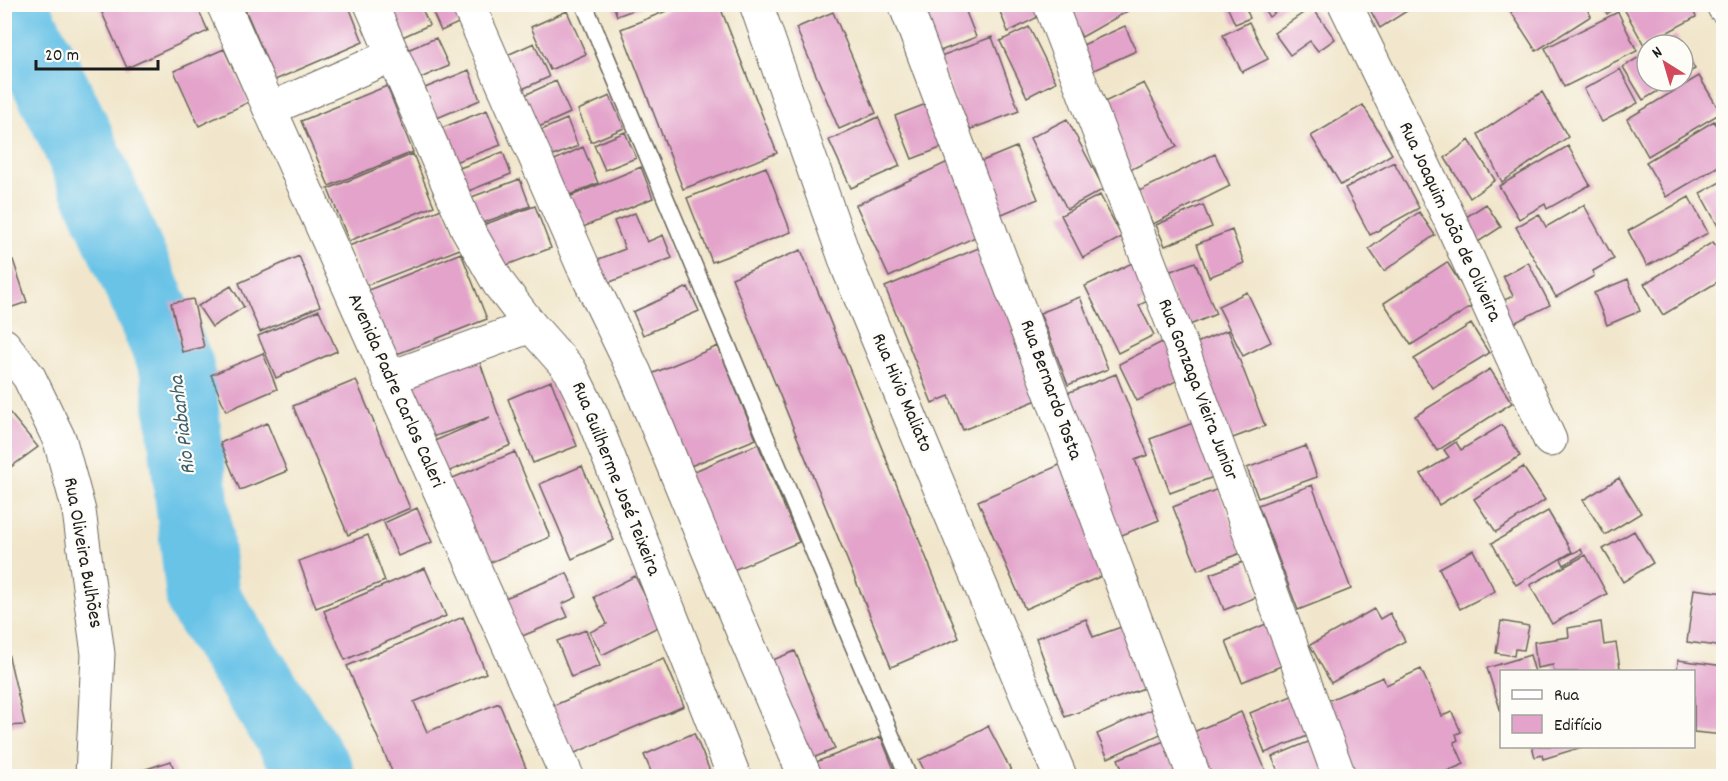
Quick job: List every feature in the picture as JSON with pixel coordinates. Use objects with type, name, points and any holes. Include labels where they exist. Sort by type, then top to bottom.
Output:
[{"type":"street","name":"Avenida Padre Carlos Caleri","points":[[223,4],[567,777]]},
{"type":"street","name":"Rua Guilherme José Teixeira","points":[[371,4],[468,228],[499,284],[531,326],[570,370],[592,415],[734,777]]},
{"type":"street","points":[[468,4],[582,264],[635,373],[805,777]]},
{"type":"street","name":"Rua Hivio Maliato","points":[[756,4],[849,270],[1060,777]]},
{"type":"street","name":"Rua Bernardo Tosta","points":[[905,4],[1194,777]]},
{"type":"street","name":"Rua Gonzaga Vieira Junior","points":[[1050,4],[1180,343],[1339,777]]},
{"type":"street","name":"Rua Joaquim João de Oliveira","points":[[1345,4],[1446,211],[1550,440]]},
{"type":"street","points":[[270,109],[393,55]]},
{"type":"street","points":[[389,378],[531,326]]},
{"type":"street","name":"Rua Oliveira Bulhões","points":[[4,345],[29,377],[60,441],[79,512],[98,654],[92,776]]},
{"type":"street","points":[[78,777],[92,776]]},
{"type":"lane","points":[[584,4],[908,777]]},
{"type":"building","points":[[98,4],[196,4],[208,31],[127,68]]},
{"type":"building","points":[[243,4],[348,4],[363,42],[275,80]]},
{"type":"building","points":[[383,4],[420,4],[429,25],[398,39]]},
{"type":"building","points":[[429,4],[458,4],[465,20],[441,31]]},
{"type":"building","points":[[613,4],[647,4],[647,5],[617,16]]},
{"type":"building","points":[[684,4],[719,4],[777,153],[683,189],[621,29]]},
{"type":"building","points":[[916,4],[963,4],[976,37],[935,53]]},
{"type":"building","points":[[997,4],[1039,4],[1044,14],[1008,32]]},
{"type":"building","points":[[1086,4],[1140,4],[1082,37],[1069,14]]},
{"type":"building","points":[[1226,4],[1244,4],[1250,18],[1235,24]]},
{"type":"building","points":[[1261,4],[1287,4],[1269,17]]},
{"type":"building","points":[[1367,4],[1418,4],[1380,28]]},
{"type":"building","points":[[1515,4],[1584,4],[1591,16],[1536,51],[1509,9]]},
{"type":"building","points":[[1602,4],[1622,4],[1607,14]]},
{"type":"building","points":[[1690,4],[1696,17],[1666,33],[1637,33],[1622,5]]},
{"type":"building","points":[[1312,7],[1335,39],[1318,51],[1310,41],[1290,55],[1274,33]]},
{"type":"building","points":[[567,11],[586,54],[550,70],[531,27]]},
{"type":"building","points":[[833,12],[876,113],[839,129],[796,28]]},
{"type":"building","points":[[1618,12],[1635,47],[1635,52],[1564,87],[1545,48]]},
{"type":"building","points":[[1249,22],[1268,59],[1242,72],[1223,35]]},
{"type":"building","points":[[1125,26],[1136,51],[1085,74],[1074,49]]},
{"type":"building","points":[[1029,27],[1056,82],[1027,97],[1000,41]]},
{"type":"building","points":[[992,37],[1019,111],[966,131],[938,57]]},
{"type":"building","points":[[436,38],[449,66],[418,79],[405,51]]},
{"type":"building","points":[[534,43],[549,77],[518,91],[503,57]]},
{"type":"building","points":[[224,49],[249,102],[199,126],[174,71]]},
{"type":"building","points":[[1635,60],[1635,87],[1623,67]]},
{"type":"building","points":[[1620,69],[1638,103],[1602,122],[1584,89]]},
{"type":"building","points":[[469,70],[480,100],[437,118],[425,88]]},
{"type":"building","points":[[1699,76],[1721,113],[1648,156],[1627,119],[1671,93],[1695,93],[1695,78]]},
{"type":"building","points":[[556,81],[570,113],[532,130],[518,98]]},
{"type":"building","points":[[1144,83],[1177,147],[1130,170],[1098,105]]},
{"type":"building","points":[[387,86],[413,152],[329,186],[301,121]]},
{"type":"building","points":[[1542,92],[1568,137],[1502,182],[1478,134]]},
{"type":"building","points":[[1639,93],[1655,93],[1643,100]]},
{"type":"building","points":[[610,96],[624,128],[591,142],[578,110]]},
{"type":"building","points":[[926,104],[943,147],[912,159],[895,116]]},
{"type":"building","points":[[1363,105],[1392,154],[1341,185],[1311,136]]},
{"type":"building","points":[[487,110],[501,145],[452,163],[439,129]]},
{"type":"building","points":[[878,117],[900,166],[851,188],[829,140]]},
{"type":"building","points":[[567,119],[578,146],[548,158],[537,132]]},
{"type":"building","points":[[1067,119],[1104,189],[1067,209],[1030,138]]},
{"type":"building","points":[[1714,121],[1724,137],[1724,163],[1666,197],[1646,162]]},
{"type":"building","points":[[625,132],[636,158],[605,170],[594,145]]},
{"type":"building","points":[[1469,140],[1495,180],[1470,198],[1445,158]]},
{"type":"building","points":[[1568,146],[1590,185],[1547,209],[1545,204],[1519,219],[1499,186]]},
{"type":"building","points":[[583,147],[598,183],[560,199],[546,164]]},
{"type":"building","points":[[1016,147],[1038,199],[997,216],[975,164]]},
{"type":"building","points":[[503,152],[511,174],[466,192],[457,169]]},
{"type":"building","points":[[413,154],[434,206],[349,241],[328,189]]},
{"type":"building","points":[[1215,154],[1230,186],[1153,224],[1137,192]]},
{"type":"building","points":[[950,161],[984,233],[889,277],[856,205]]},
{"type":"building","points":[[1394,162],[1419,208],[1370,235],[1345,188]]},
{"type":"building","points":[[641,167],[653,198],[576,230],[564,199]]},
{"type":"building","points":[[766,167],[791,232],[712,262],[687,198]]},
{"type":"building","points":[[520,179],[530,206],[479,224],[469,198]]},
{"type":"building","points":[[1724,180],[1724,225],[1719,228],[1700,193]]},
{"type":"building","points":[[1100,195],[1122,237],[1083,258],[1061,215]]},
{"type":"building","points":[[1689,197],[1708,233],[1647,266],[1628,231]]},
{"type":"building","points":[[1486,204],[1501,227],[1475,244],[1460,221]]},
{"type":"building","points":[[1203,205],[1212,227],[1165,246],[1156,225]]},
{"type":"building","points":[[1584,205],[1614,259],[1593,271],[1594,276],[1556,297],[1516,227],[1539,214],[1546,227]]},
{"type":"building","points":[[535,206],[551,248],[499,268],[483,225]]},
{"type":"building","points":[[444,208],[460,249],[365,286],[349,246]]},
{"type":"building","points":[[1419,212],[1435,235],[1384,271],[1369,249]]},
{"type":"building","points":[[635,213],[647,242],[663,235],[672,258],[600,286],[591,262],[625,249],[614,221]]},
{"type":"building","points":[[1232,230],[1244,263],[1209,277],[1197,244]]},
{"type":"building","points":[[1713,242],[1724,259],[1724,278],[1663,315],[1644,284]]},
{"type":"building","points":[[981,247],[1042,398],[963,430],[949,396],[932,403],[885,287]]},
{"type":"building","points":[[801,250],[959,638],[891,667],[732,278]]},
{"type":"building","points":[[461,253],[487,319],[392,356],[366,291]]},
{"type":"building","points":[[299,256],[320,306],[260,332],[239,283]]},
{"type":"building","points":[[13,260],[27,302],[4,310],[4,262]]},
{"type":"building","points":[[1134,262],[1152,299],[1139,305],[1154,335],[1118,353],[1085,286]]},
{"type":"building","points":[[1195,262],[1216,314],[1185,327],[1163,274]]},
{"type":"building","points":[[1447,262],[1474,305],[1411,345],[1384,303]]},
{"type":"building","points":[[1528,262],[1550,305],[1510,325],[1498,303],[1513,296],[1503,276]]},
{"type":"building","points":[[1628,279],[1640,311],[1607,325],[1594,293]]},
{"type":"building","points":[[231,286],[244,307],[212,327],[198,306]]},
{"type":"building","points":[[688,287],[699,311],[643,335],[633,312]]},
{"type":"building","points":[[1247,292],[1271,342],[1243,356],[1218,306]]},
{"type":"building","points":[[1080,297],[1108,369],[1068,385],[1040,313]]},
{"type":"building","points":[[193,299],[204,347],[182,352],[171,303]]},
{"type":"building","points":[[319,310],[337,351],[276,378],[258,336]]},
{"type":"building","points":[[1471,324],[1489,353],[1432,388],[1414,359]]},
{"type":"building","points":[[1228,330],[1265,426],[1230,439],[1194,344]]},
{"type":"building","points":[[1166,340],[1184,377],[1137,401],[1119,364]]},
{"type":"building","points":[[718,346],[756,439],[681,470],[642,378]]},
{"type":"building","points":[[263,353],[277,389],[226,411],[211,375]]},
{"type":"building","points":[[477,354],[511,445],[443,474],[430,443],[490,417],[430,438],[407,383]]},
{"type":"building","points":[[1490,369],[1512,403],[1437,451],[1415,416]]},
{"type":"building","points":[[1116,374],[1148,455],[1135,460],[1159,520],[1117,537],[1062,395]]},
{"type":"building","points":[[356,380],[410,508],[348,535],[293,406]]},
{"type":"building","points":[[551,381],[577,446],[533,463],[508,399]]},
{"type":"building","points":[[4,406],[38,447],[4,472]]},
{"type":"building","points":[[1196,422],[1216,476],[1170,493],[1150,439]]},
{"type":"building","points":[[267,423],[287,471],[240,490],[220,443]]},
{"type":"building","points":[[1502,425],[1520,456],[1439,505],[1421,474],[1449,457],[1444,450],[1456,442],[1461,450]]},
{"type":"building","points":[[758,444],[799,542],[724,574],[683,476]]},
{"type":"building","points":[[1306,446],[1317,477],[1258,498],[1247,468]]},
{"type":"building","points":[[515,452],[550,537],[484,565],[448,480]]},
{"type":"building","points":[[1064,463],[1111,572],[1025,609],[978,501]]},
{"type":"building","points":[[582,466],[614,540],[572,559],[540,484]]},
{"type":"building","points":[[1523,467],[1545,500],[1496,532],[1474,499]]},
{"type":"building","points":[[1619,478],[1641,513],[1605,535],[1583,500]]},
{"type":"building","points":[[1312,485],[1351,589],[1298,610],[1258,505]]},
{"type":"building","points":[[1218,489],[1243,552],[1198,570],[1173,507]]},
{"type":"building","points":[[417,508],[432,542],[398,556],[384,523]]},
{"type":"building","points":[[1548,511],[1572,552],[1516,585],[1492,543]]},
{"type":"building","points":[[1634,531],[1653,563],[1623,582],[1603,549]]},
{"type":"building","points":[[368,535],[385,581],[316,608],[299,561]]},
{"type":"building","points":[[1581,549],[1583,554],[1564,565],[1561,559]]},
{"type":"building","points":[[1473,550],[1495,591],[1460,609],[1439,568]]},
{"type":"building","points":[[1586,555],[1607,594],[1552,624],[1530,585]]},
{"type":"building","points":[[1246,561],[1259,596],[1224,610],[1210,574]]},
{"type":"building","points":[[425,568],[446,616],[345,660],[324,611]]},
{"type":"building","points":[[567,573],[577,597],[562,604],[568,617],[520,637],[505,598]]},
{"type":"building","points":[[635,576],[660,626],[602,655],[590,632],[607,624],[594,597]]},
{"type":"building","points":[[1694,589],[1724,593],[1724,647],[1687,642]]},
{"type":"building","points":[[1374,609],[1380,619],[1390,613],[1405,641],[1331,683],[1310,645]]},
{"type":"building","points":[[463,617],[486,673],[414,702],[427,732],[499,703],[526,768],[504,776],[394,776],[347,666]]},
{"type":"building","points":[[1086,619],[1093,637],[1124,626],[1147,687],[1065,717],[1036,638]]},
{"type":"building","points":[[1273,621],[1291,662],[1242,682],[1226,641]]},
{"type":"building","points":[[1501,621],[1529,626],[1524,650],[1515,649],[1514,656],[1496,653]]},
{"type":"building","points":[[1601,622],[1604,645],[1616,643],[1620,668],[1554,670],[1553,665],[1537,668],[1534,642],[1569,637],[1568,628]]},
{"type":"building","points":[[586,630],[600,666],[571,677],[557,641]]},
{"type":"building","points":[[5,640],[25,725],[4,726]]},
{"type":"building","points":[[795,651],[835,749],[803,762],[763,664]]},
{"type":"building","points":[[1530,655],[1534,670],[1500,670],[1500,709],[1487,668]]},
{"type":"building","points":[[664,658],[684,706],[568,756],[548,708]]},
{"type":"building","points":[[1678,660],[1724,666],[1724,735],[1695,732],[1695,670],[1677,670]]},
{"type":"building","points":[[1421,669],[1442,716],[1452,712],[1461,732],[1456,734],[1458,740],[1454,742],[1464,764],[1445,772],[1447,776],[1352,776],[1320,704],[1383,677],[1386,685]]},
{"type":"building","points":[[1299,693],[1315,733],[1265,753],[1250,713]]},
{"type":"building","points":[[1154,708],[1165,732],[1108,758],[1097,734]]},
{"type":"building","points":[[1241,712],[1268,776],[1209,776],[1191,733]]},
{"type":"building","points":[[988,726],[1014,776],[927,776],[919,760]]},
{"type":"building","points":[[694,733],[712,776],[653,776],[644,755]]},
{"type":"building","points":[[4,735],[6,735],[8,758],[4,759]]},
{"type":"building","points":[[881,737],[895,772],[883,776],[816,776],[811,764]]},
{"type":"building","points":[[1167,740],[1181,776],[1125,776],[1118,759]]},
{"type":"building","points":[[1313,740],[1329,776],[1280,776],[1272,757]]},
{"type":"building","points":[[1533,748],[1579,748],[1543,759],[1542,755],[1535,757]]},
{"type":"building","points":[[171,761],[176,776],[125,776]]},
{"type":"waterway","name":"Rio Piabanha","points":[[10,4],[72,128],[177,367],[203,599],[318,776]]}]
